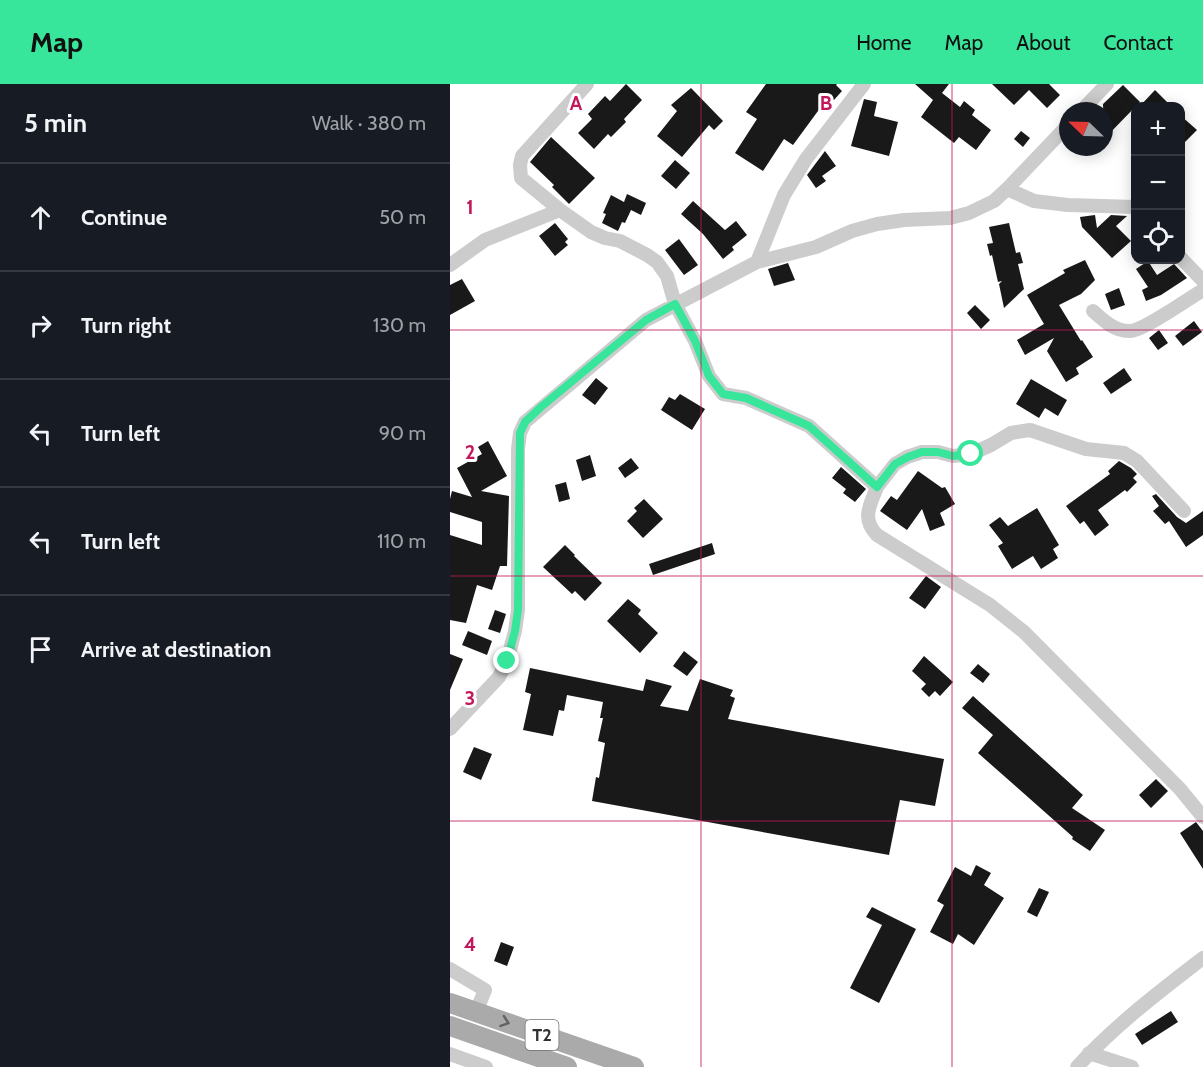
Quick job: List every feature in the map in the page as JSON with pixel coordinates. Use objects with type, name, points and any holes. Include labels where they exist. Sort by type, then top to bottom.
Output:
[{"type":"main road","name":"T2","points":[[450,1003],[634,1067]]},
{"type":"main road","name":"T2","points":[[450,1026],[567,1067]]},
{"type":"street","points":[[587,84],[522,156],[521,178],[591,232],[620,241],[657,262],[667,276],[675,304],[695,341],[709,376],[723,394],[746,398],[809,426],[877,487]]},
{"type":"street","points":[[757,262],[784,195],[806,159],[864,84]]},
{"type":"street","points":[[1090,102],[1107,84]]},
{"type":"street","points":[[450,729],[499,676],[507,661],[515,631],[518,610],[520,433],[525,422],[646,320],[675,304],[757,262],[816,247],[852,231],[877,224],[950,218],[969,213],[994,201],[1008,189],[1059,134]]},
{"type":"street","points":[[1008,189],[1034,201],[1068,205],[1131,207]]},
{"type":"street","points":[[450,265],[485,240],[560,210]]},
{"type":"street","points":[[1185,262],[1203,281]]},
{"type":"street","points":[[1094,311],[1118,329],[1130,331],[1144,327],[1203,290]]},
{"type":"street","points":[[1184,511],[1137,461],[1124,453],[1086,449],[1030,430],[1011,433],[991,446],[971,454],[953,456],[938,452],[922,452],[908,457],[895,464],[877,487],[868,514],[870,527],[878,535],[990,604],[1024,632],[1180,789],[1203,817]]},
{"type":"street","points":[[1077,1067],[1089,1053],[1142,1006],[1203,958]]},
{"type":"street","points":[[450,969],[484,990],[476,1012]]},
{"type":"street","points":[[1089,1053],[1132,1067]]},
{"type":"street","points":[[450,1054],[486,1067]]},
{"type":"building","points":[[626,84],[642,100],[624,119],[626,122],[611,137],[608,134],[594,149],[578,133],[592,119],[588,114],[605,96],[610,101]]},
{"type":"building","points":[[766,84],[837,84],[842,91],[834,100],[829,96],[793,145],[784,139],[763,171],[735,153],[757,119],[746,112]]},
{"type":"building","points":[[915,84],[949,84],[942,93],[960,107],[964,101],[975,110],[972,115],[991,130],[976,150],[959,137],[954,143],[921,117],[933,100]]},
{"type":"building","points":[[992,84],[1049,84],[1060,95],[1047,108],[1029,90],[1014,105]]},
{"type":"building","points":[[1123,85],[1140,102],[1131,102],[1131,111],[1113,130],[1113,102],[1105,102]]},
{"type":"building","points":[[691,88],[723,121],[714,130],[709,125],[682,157],[657,136],[677,111],[671,105]]},
{"type":"building","points":[[1155,90],[1167,102],[1144,102]]},
{"type":"building","points":[[864,99],[877,102],[874,116],[898,122],[889,156],[851,146]]},
{"type":"building","points":[[1185,119],[1197,130],[1185,142]]},
{"type":"building","points":[[1021,131],[1030,138],[1023,147],[1014,139]]},
{"type":"building","points":[[551,137],[595,178],[569,204],[552,187],[554,185],[530,162]]},
{"type":"building","points":[[825,151],[836,166],[822,176],[826,181],[816,188],[807,175]]},
{"type":"building","points":[[675,160],[690,173],[676,189],[661,176]]},
{"type":"building","points":[[627,194],[646,203],[641,215],[631,210],[618,231],[602,223],[606,214],[603,213],[611,195],[624,202]]},
{"type":"building","points":[[693,201],[725,230],[736,221],[747,235],[732,247],[734,250],[723,259],[703,234],[681,214]]},
{"type":"building","points":[[1095,215],[1097,228],[1111,215],[1127,216],[1116,226],[1131,241],[1112,258],[1082,227],[1080,217]]},
{"type":"building","points":[[555,223],[568,239],[565,242],[568,245],[555,256],[539,236]]},
{"type":"building","points":[[1009,223],[1016,253],[1020,252],[1023,263],[1018,264],[1024,289],[1004,308],[999,284],[1002,281],[998,282],[987,244],[993,243],[989,227]]},
{"type":"building","points":[[679,239],[698,265],[684,275],[665,250]]},
{"type":"building","points":[[1085,260],[1095,280],[1081,294],[1059,305],[1093,357],[1076,368],[1079,374],[1066,382],[1047,351],[1054,338],[1025,355],[1017,340],[1044,324],[1027,295],[1065,273],[1063,270]]},
{"type":"building","points":[[788,263],[795,280],[774,286],[768,269]]},
{"type":"building","points":[[1144,264],[1150,264],[1157,275],[1174,264],[1187,278],[1161,295],[1146,301],[1142,290],[1148,287],[1136,269]]},
{"type":"building","points":[[462,279],[475,301],[450,315],[450,285]]},
{"type":"building","points":[[1119,288],[1125,305],[1111,310],[1105,294]]},
{"type":"building","points":[[975,305],[990,320],[981,329],[967,313]]},
{"type":"building","points":[[1194,321],[1202,332],[1183,346],[1175,336]]},
{"type":"building","points":[[1159,330],[1168,343],[1158,350],[1149,338]]},
{"type":"building","points":[[1124,368],[1132,380],[1111,394],[1103,383]]},
{"type":"building","points":[[596,378],[608,388],[595,405],[582,395]]},
{"type":"building","points":[[1031,379],[1067,400],[1058,416],[1045,408],[1039,418],[1016,404]]},
{"type":"building","points":[[680,394],[705,409],[692,430],[661,410],[669,397],[675,400]]},
{"type":"building","points":[[488,441],[507,476],[481,491],[509,496],[507,566],[500,566],[492,590],[477,585],[466,623],[450,620],[450,535],[482,545],[482,522],[450,512],[450,499],[452,491],[472,497],[457,468],[482,454],[478,447]]},
{"type":"building","points":[[590,455],[596,476],[582,481],[576,460]]},
{"type":"building","points":[[631,458],[639,468],[625,478],[618,468]]},
{"type":"building","points":[[1119,461],[1137,474],[1133,478],[1137,482],[1127,492],[1125,490],[1098,510],[1109,525],[1095,536],[1084,521],[1080,524],[1066,506],[1110,474],[1108,471]]},
{"type":"building","points":[[841,467],[866,489],[855,502],[843,493],[846,489],[832,478]]},
{"type":"building","points":[[918,471],[942,488],[945,487],[955,504],[940,513],[945,525],[930,531],[922,509],[907,530],[880,511],[891,496],[897,500]]},
{"type":"building","points":[[566,482],[570,499],[559,502],[555,485]]},
{"type":"building","points":[[1156,494],[1177,517],[1186,523],[1203,511],[1203,535],[1186,547],[1169,521],[1165,524],[1153,511],[1159,506],[1152,496]]},
{"type":"building","points":[[644,499],[663,519],[643,538],[627,521],[637,511],[634,508]]},
{"type":"building","points":[[1037,508],[1059,545],[1053,549],[1058,558],[1041,569],[1033,556],[1012,569],[998,546],[1003,543],[989,525],[1000,517],[1008,526]]},
{"type":"building","points":[[712,543],[715,554],[653,575],[649,564]]},
{"type":"building","points":[[565,545],[602,583],[585,601],[575,591],[572,594],[543,567]]},
{"type":"building","points":[[926,576],[941,587],[925,609],[909,598]]},
{"type":"building","points":[[628,599],[641,610],[638,614],[658,633],[640,653],[607,621]]},
{"type":"building","points":[[495,610],[506,614],[500,633],[488,629]]},
{"type":"building","points":[[468,631],[492,641],[487,655],[462,645]]},
{"type":"building","points":[[684,651],[698,662],[687,676],[673,666]]},
{"type":"building","points":[[450,654],[463,659],[450,690]]},
{"type":"building","points":[[924,656],[953,682],[940,696],[935,691],[929,697],[921,689],[926,684],[912,671]]},
{"type":"building","points":[[978,664],[990,674],[983,683],[970,673]]},
{"type":"building","points":[[530,668],[643,691],[646,679],[672,686],[660,706],[688,711],[700,679],[733,690],[730,696],[735,698],[728,719],[944,759],[935,806],[900,800],[889,855],[592,801],[596,777],[599,778],[605,743],[598,741],[603,718],[600,718],[603,702],[567,695],[564,711],[559,710],[553,736],[523,730],[531,694],[525,692]]},
{"type":"building","points":[[973,696],[1083,795],[1072,808],[1105,830],[1090,851],[1072,839],[1073,837],[978,753],[993,735],[962,708]]},
{"type":"building","points":[[474,747],[492,754],[481,780],[463,772]]},
{"type":"building","points":[[1156,779],[1168,791],[1151,808],[1139,795]]},
{"type":"building","points":[[1196,822],[1203,831],[1203,869],[1180,833]]},
{"type":"building","points":[[976,865],[991,873],[984,885],[1004,898],[974,945],[958,934],[953,944],[930,932],[944,905],[937,901],[955,867],[971,876]]},
{"type":"building","points":[[1039,888],[1049,892],[1037,917],[1027,912]]},
{"type":"building","points":[[872,907],[916,929],[879,1003],[850,988],[882,925],[866,917]]},
{"type":"building","points":[[501,942],[514,947],[507,966],[494,961]]},
{"type":"building","points":[[1171,1011],[1178,1022],[1142,1045],[1135,1034]]},
{"type":"route","points":[[507,661],[518,610],[518,449],[520,433],[525,422],[646,320],[675,304],[695,341],[709,376],[723,394],[746,398],[809,426],[877,487],[895,464],[922,452],[938,452],[953,456],[971,454]]}]
